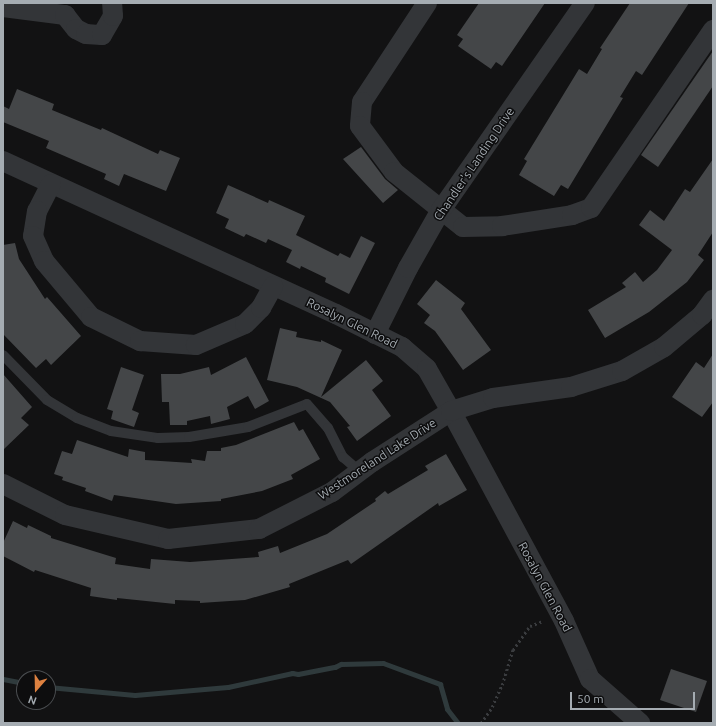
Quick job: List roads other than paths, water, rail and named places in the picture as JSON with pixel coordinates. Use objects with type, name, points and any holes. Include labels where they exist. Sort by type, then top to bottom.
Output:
[{"type":"street","points":[[3,7],[68,9],[76,29],[86,34],[102,35],[114,16],[112,3]]},
{"type":"street","points":[[426,3],[362,102],[360,126],[394,172],[463,227],[502,226],[572,216],[591,208],[713,30]]},
{"type":"street","name":"Chandler's Landing Drive","points":[[375,334],[408,268],[441,210],[585,3]]},
{"type":"street","name":"Rosalyn Glen Road","points":[[3,161],[402,347],[427,369],[560,613],[590,679],[640,723]]},
{"type":"street","points":[[51,184],[37,211],[32,236],[44,261],[91,317],[140,341],[196,345],[245,324],[261,308],[273,286]]},
{"type":"street","name":"Westmoreland Lake Drive","points":[[3,484],[65,515],[168,539],[259,529],[332,492],[359,471],[451,411],[493,398],[571,387],[622,371],[664,347],[710,313]]},
{"type":"lane","points":[[3,355],[47,400],[77,418],[111,431],[158,438],[189,437],[248,427],[307,404],[328,428],[343,457],[359,471]]},
{"type":"waterway","points":[[56,688],[135,695],[228,687],[292,673],[298,674],[335,667],[341,664],[383,663],[440,684],[447,709],[458,723]]},
{"type":"waterway","points":[[3,679],[16,681]]}]
